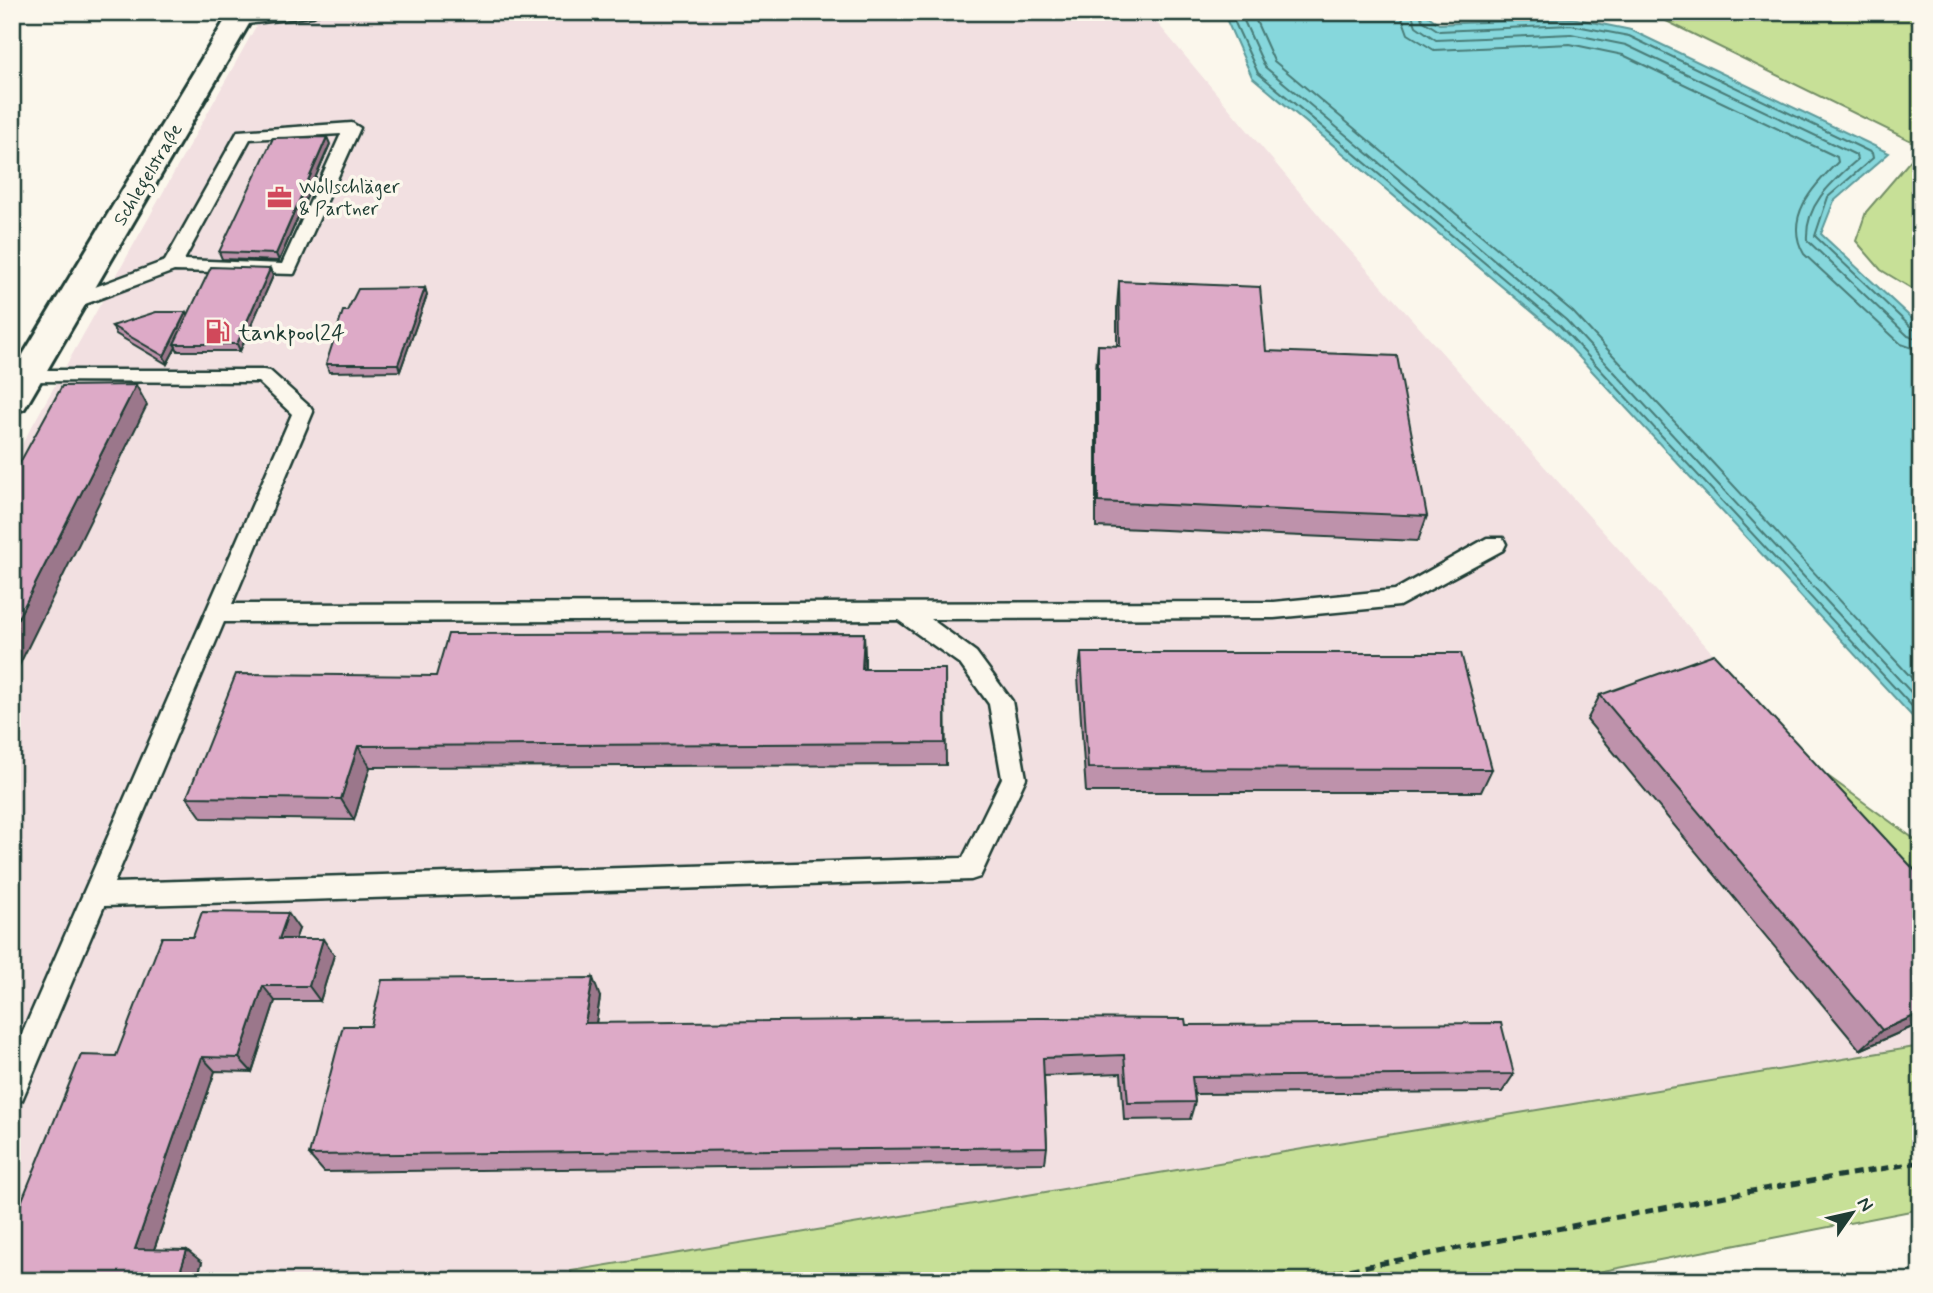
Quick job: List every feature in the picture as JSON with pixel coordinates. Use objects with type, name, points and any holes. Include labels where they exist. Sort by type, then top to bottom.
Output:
[{"type":"street","name":"Schlegelstraße","points":[[20,388],[241,16]]},
{"type":"street","points":[[12,337],[51,336]]},
{"type":"lane","points":[[241,16],[313,12]]},
{"type":"lane","points":[[70,303],[172,265],[288,270],[352,128],[244,134],[172,265]]},
{"type":"lane","points":[[12,1090],[303,412],[263,376],[20,388]]},
{"type":"lane","points":[[217,613],[1274,610],[1399,598],[1494,544]]},
{"type":"lane","points":[[96,895],[971,869],[1014,778],[1000,701],[968,659],[905,613]]},
{"type":"path","points":[[1291,1281],[1746,1192],[1921,1162]]},
{"type":"shaded area","points":[[264,12],[872,12],[878,22],[988,12],[1148,12],[1328,226],[1814,766],[1921,910],[1921,1046],[571,1271],[547,1281],[12,1281],[12,462]]},
{"type":"green space","points":[[1648,12],[1921,12],[1921,146]]},
{"type":"green space","points":[[1921,148],[1921,294],[1881,270],[1856,241],[1866,212]]},
{"type":"green space","points":[[1814,766],[1921,844],[1921,910]]},
{"type":"green space","points":[[1921,1046],[1921,1209],[1552,1281],[572,1281],[571,1271]]},
{"type":"water","points":[[1223,12],[1423,12],[1439,24],[1572,18],[1631,30],[1889,153],[1834,201],[1821,234],[1921,327],[1921,726],[1555,331],[1252,77]]},
{"type":"building","points":[[327,137],[276,254],[219,252],[273,138]]},
{"type":"building","points":[[211,267],[270,269],[237,344],[174,344]]},
{"type":"building","points":[[1119,281],[1260,287],[1266,351],[1397,356],[1427,516],[1098,502],[1098,345],[1120,346]]},
{"type":"building","points":[[425,288],[398,364],[326,364],[343,311],[347,311],[358,289]]},
{"type":"building","points":[[156,312],[186,312],[164,356],[112,326]]},
{"type":"building","points":[[136,385],[12,630],[12,477],[62,386]]},
{"type":"building","points":[[864,633],[862,669],[945,669],[945,743],[358,746],[341,799],[187,797],[236,674],[436,676],[448,634]]},
{"type":"building","points":[[1081,653],[1461,653],[1492,769],[1088,768]]},
{"type":"building","points":[[1714,654],[1921,877],[1921,1013],[1882,1030],[1600,695]]},
{"type":"building","points":[[202,912],[288,913],[279,939],[323,939],[309,986],[263,986],[239,1058],[202,1057],[135,1249],[187,1250],[177,1281],[12,1281],[12,1215],[16,1215],[81,1055],[116,1056],[162,937],[193,937]]},
{"type":"building","points":[[593,978],[585,1023],[1041,1018],[1185,1019],[1186,1025],[1501,1023],[1514,1074],[1192,1077],[1195,1102],[1128,1103],[1124,1055],[1043,1058],[1047,1147],[309,1155],[343,1026],[371,1026],[382,980]]},
{"type":"place","name":"Wollschläger & Partner","points":[[279,197]]},
{"type":"place","name":"tankpool24","points":[[218,332]]}]
